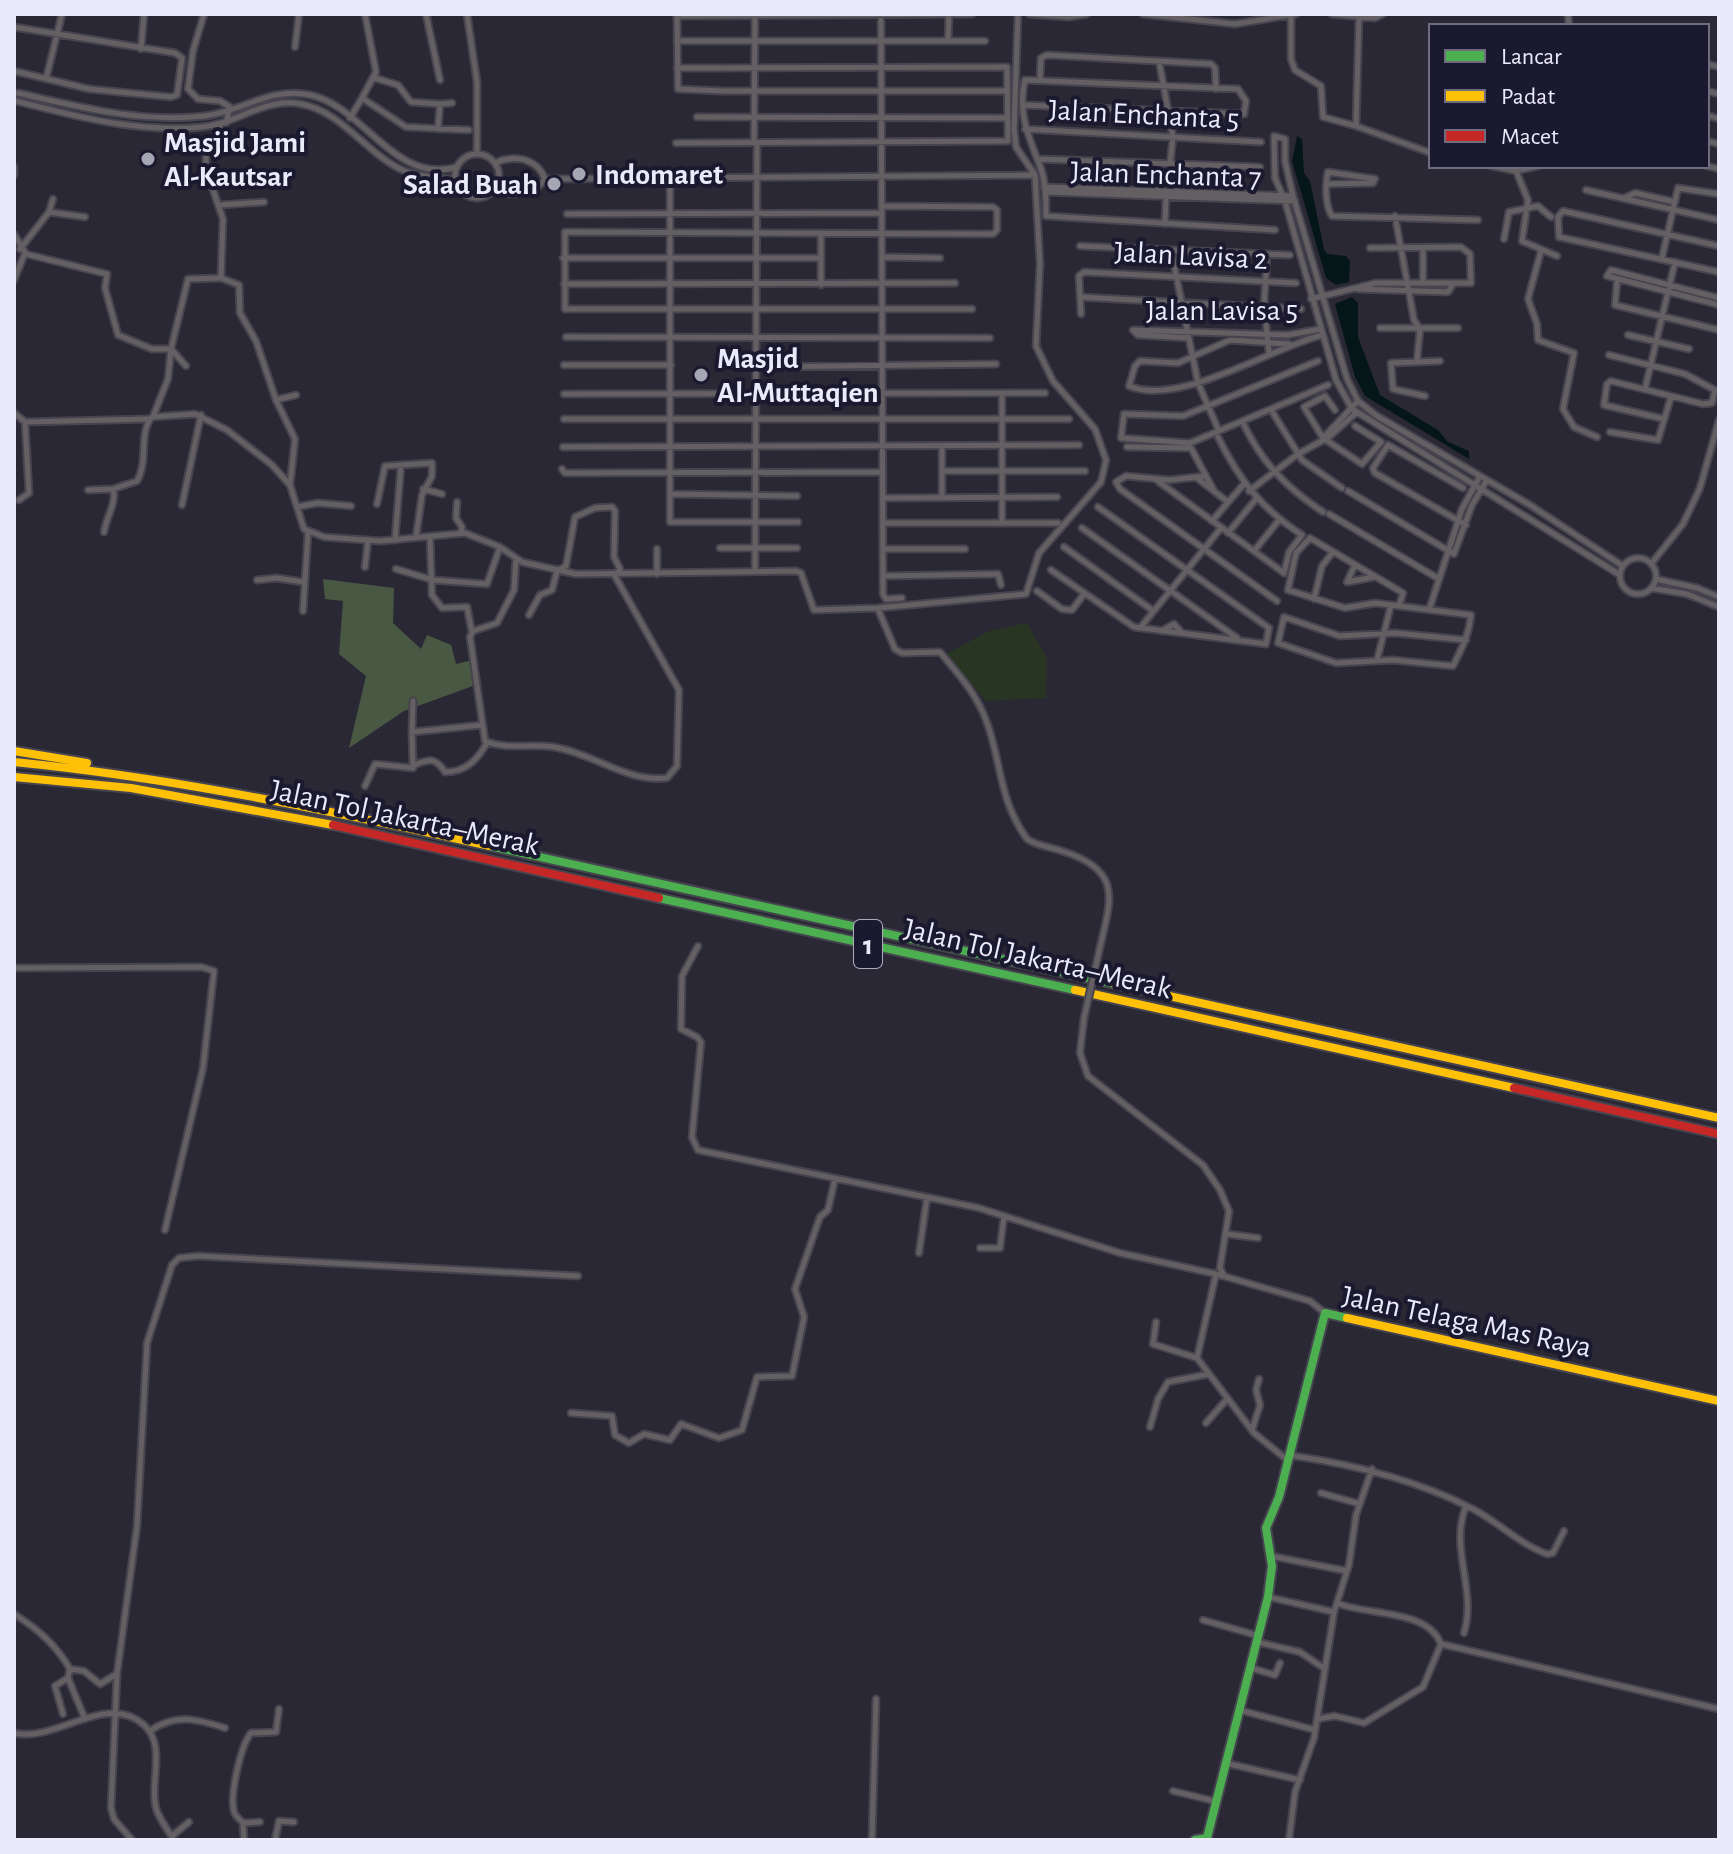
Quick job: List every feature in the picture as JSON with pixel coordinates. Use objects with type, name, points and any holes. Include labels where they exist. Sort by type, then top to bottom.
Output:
[{"type":"main road","points":[[14,751],[52,755],[133,774]]},
{"type":"main road","name":"Jalan Tol Jakarta–Merak","points":[[14,762],[133,774],[291,802],[1719,1118]]},
{"type":"main road","name":"Jalan Tol Jakarta–Merak","points":[[14,777],[131,788],[292,816],[1719,1134]]},
{"type":"main road","name":"Jalan Telaga Mas Raya","points":[[1195,1840],[1207,1839],[1237,1709],[1258,1639],[1268,1597],[1271,1556],[1266,1525],[1279,1497],[1325,1313],[1719,1401]]},
{"type":"street","points":[[46,79],[62,14]]},
{"type":"street","points":[[141,49],[144,14]]},
{"type":"street","points":[[204,14],[193,51],[188,89],[198,99],[220,101],[231,110]]},
{"type":"street","points":[[295,47],[299,14]]},
{"type":"street","points":[[350,118],[375,78],[376,57],[365,14]]},
{"type":"street","points":[[426,14],[440,80]]},
{"type":"street","points":[[467,14],[478,96],[477,154]]},
{"type":"street","points":[[755,14],[755,570]]},
{"type":"street","points":[[881,14],[883,597],[902,598]]},
{"type":"street","points":[[948,41],[949,14]]},
{"type":"street","points":[[972,14],[677,15],[680,90],[1008,91]]},
{"type":"street","points":[[308,533],[395,540],[461,533],[500,547],[516,558],[557,571],[616,575],[755,570],[799,572],[811,610],[878,608],[1026,594],[1039,553],[1102,479],[1106,460],[1100,437],[1053,381],[1036,346],[1040,264],[1035,175],[1015,141],[1018,14]]},
{"type":"street","points":[[1029,14],[1069,17],[1087,14]]},
{"type":"street","points":[[1143,14],[1235,24],[1294,14],[1291,59],[1295,70],[1321,86],[1323,117],[1429,152]]},
{"type":"street","points":[[1332,14],[1377,18],[1383,14]]},
{"type":"street","points":[[1356,126],[1359,17]]},
{"type":"street","points":[[14,27],[175,53],[182,58],[177,95],[89,89],[14,71]]},
{"type":"street","points":[[677,41],[985,41]]},
{"type":"street","points":[[1040,80],[1040,61],[1044,55],[1211,64],[1216,74],[1216,89]]},
{"type":"street","points":[[1159,61],[1173,137],[1170,164]]},
{"type":"street","points":[[676,143],[1005,143],[1008,118],[1007,67],[677,68]]},
{"type":"street","points":[[375,78],[398,85],[411,102],[452,103]]},
{"type":"street","points":[[1023,105],[1244,114],[1246,101],[1238,89],[1027,79],[1023,83],[1023,105],[1025,129],[1045,189],[1048,218],[1275,230]]},
{"type":"street","points":[[456,180],[402,170],[312,106],[273,103],[224,124],[173,129],[137,127],[15,102],[16,90],[137,116],[204,116],[231,110],[269,94],[297,93],[323,99],[406,161],[438,169],[457,167],[466,158],[477,154],[495,163]]},
{"type":"street","points":[[362,98],[406,127],[469,130]]},
{"type":"street","points":[[438,129],[440,104]]},
{"type":"street","points":[[221,278],[224,231],[220,205],[206,169],[206,156],[231,110]]},
{"type":"street","points":[[697,117],[1008,118]]},
{"type":"street","name":"Jalan Enchanta 5","points":[[1025,129],[1261,142]]},
{"type":"street","points":[[1620,575],[1354,412],[1341,393],[1311,299],[1273,161],[1273,137],[1278,135],[1285,139],[1285,161],[1294,198],[1347,379],[1360,403],[1623,566]]},
{"type":"street","points":[[495,163],[506,158],[522,158],[535,164],[545,179]]},
{"type":"street","points":[[1037,159],[1260,167]]},
{"type":"street","points":[[457,167],[456,180],[461,191],[472,197],[483,197],[493,191],[498,181],[495,163]]},
{"type":"street","points":[[1158,194],[1159,164]]},
{"type":"street","points":[[1178,194],[1179,165]]},
{"type":"street","points":[[14,167],[14,175]]},
{"type":"street","points":[[1502,168],[1516,171],[1529,168]]},
{"type":"street","points":[[1327,184],[1375,181],[1333,170],[1328,172],[1327,184],[1329,211],[1337,217],[1478,220]]},
{"type":"street","points":[[1516,171],[1527,197],[1521,238],[1525,244],[1557,256]]},
{"type":"street","points":[[493,191],[525,193],[545,179],[1035,175]]},
{"type":"street","points":[[670,177],[672,523],[798,522]]},
{"type":"street","points":[[1662,258],[1681,186],[1719,194]]},
{"type":"street","name":"Jalan Enchanta 7","points":[[1045,189],[1294,198]]},
{"type":"street","points":[[1586,190],[1719,220]]},
{"type":"street","points":[[1623,198],[1635,193],[1675,202]]},
{"type":"street","name":"Jalan Enchanta 7","points":[[1158,194],[1178,194]]},
{"type":"street","points":[[1165,224],[1166,196]]},
{"type":"street","points":[[14,280],[23,251],[49,212],[53,199]]},
{"type":"street","points":[[220,205],[264,202]]},
{"type":"street","points":[[882,206],[993,207],[997,210],[995,234],[565,232],[563,258],[567,311],[972,309]]},
{"type":"street","points":[[1504,239],[1509,212],[1542,207],[1551,217]]},
{"type":"street","points":[[1719,246],[1563,211],[1558,217],[1557,234],[1719,272]]},
{"type":"street","points":[[49,212],[85,217]]},
{"type":"street","points":[[567,214],[882,213]]},
{"type":"street","points":[[1395,216],[1398,248],[1414,320],[1420,329],[1417,361]]},
{"type":"street","points":[[14,234],[23,251],[107,274],[105,288],[118,335],[151,349],[171,349],[186,366]]},
{"type":"street","points":[[821,234],[821,285]]},
{"type":"street","points":[[1080,246],[1290,255]]},
{"type":"street","points":[[1311,299],[1376,283],[1471,283],[1470,251],[1455,246],[1370,248]]},
{"type":"street","points":[[1423,248],[1423,283]]},
{"type":"street","points":[[1155,479],[1284,573],[1289,552],[1302,535],[1279,520],[1243,485],[1218,434],[1198,383],[1186,330],[1179,276],[1171,250]]},
{"type":"street","points":[[1541,251],[1528,299],[1537,324],[1538,340],[1574,353],[1563,409],[1574,427],[1597,437]]},
{"type":"street","points":[[1267,254],[1264,306],[1265,342],[1269,352]]},
{"type":"street","points":[[882,257],[940,258]]},
{"type":"street","points":[[563,258],[821,258]]},
{"type":"street","points":[[1645,389],[1675,262]]},
{"type":"street","points":[[1719,298],[1609,271],[1608,280],[1719,305]]},
{"type":"street","name":"Jalan Lavisa 2","points":[[1080,297],[1079,276],[1084,272],[1296,283]]},
{"type":"street","points":[[88,490],[133,484],[140,475],[151,417],[168,379],[171,349],[188,279],[221,278],[239,285],[240,313],[258,345],[276,400],[295,439],[290,485],[308,533],[303,611]]},
{"type":"street","points":[[1617,282],[1615,305],[1719,330]]},
{"type":"street","points":[[564,284],[955,283]]},
{"type":"street","points":[[1353,288],[1448,292],[1453,284]]},
{"type":"street","points":[[1081,314],[1080,297],[1301,309]]},
{"type":"street","name":"Jalan Lavisa 5","points":[[1189,338],[1133,333],[1137,328],[1292,335],[1321,332]]},
{"type":"street","points":[[1380,328],[1458,328]]},
{"type":"street","points":[[1289,344],[1230,340],[1176,363],[1138,362],[1130,387],[1175,391],[1321,332]]},
{"type":"street","points":[[1628,335],[1689,349]]},
{"type":"street","points":[[566,337],[990,338]]},
{"type":"street","points":[[1609,355],[1651,365],[1713,386],[1715,395],[1708,405],[1611,381],[1606,385],[1604,405],[1664,419]]},
{"type":"street","points":[[1318,361],[1209,408],[1177,417],[1124,414],[1121,418],[1123,441],[1182,444],[1218,434],[1328,385]]},
{"type":"street","points":[[1425,396],[1393,389],[1392,362],[1440,361]]},
{"type":"street","points":[[756,367],[996,364]]},
{"type":"street","points":[[564,365],[671,365]]},
{"type":"street","points":[[564,394],[1045,393]]},
{"type":"street","points":[[1002,394],[1002,523]]},
{"type":"street","points":[[276,400],[296,395]]},
{"type":"street","points":[[1335,410],[1326,396],[1304,405],[1323,438],[1362,464],[1381,441],[1355,426]]},
{"type":"street","points":[[1610,432],[1655,441],[1671,397]]},
{"type":"street","points":[[1249,491],[1323,438],[1354,412],[1360,403]]},
{"type":"street","points":[[14,413],[25,422],[151,417],[179,412],[201,415],[256,453],[290,485]]},
{"type":"street","points":[[1273,413],[1298,454],[1345,490],[1454,554],[1480,476]]},
{"type":"street","points":[[182,505],[201,415]]},
{"type":"street","points":[[564,419],[1069,419]]},
{"type":"street","points":[[1651,564],[1688,513],[1700,488],[1719,420]]},
{"type":"street","points":[[19,500],[29,493],[25,422]]},
{"type":"street","points":[[1244,425],[1273,473],[1326,513],[1439,579]]},
{"type":"street","points":[[563,447],[1079,445]]},
{"type":"street","points":[[1463,488],[1388,445],[1374,471],[1466,525]]},
{"type":"street","points":[[942,446],[942,497]]},
{"type":"street","points":[[1127,447],[1191,448],[1214,491]]},
{"type":"street","points":[[377,504],[385,466],[432,463],[432,476],[423,489],[416,537]]},
{"type":"street","points":[[395,540],[401,465]]},
{"type":"street","points":[[562,469],[565,473],[883,472]]},
{"type":"street","points":[[942,471],[1085,471]]},
{"type":"street","points":[[1206,476],[1169,480],[1119,477],[1120,489],[1277,601]]},
{"type":"street","points":[[1196,477],[1228,502]]},
{"type":"street","points":[[1163,487],[1169,480]]},
{"type":"street","points":[[1429,610],[1459,521],[1478,486],[1487,480]]},
{"type":"street","points":[[1212,521],[1243,485]]},
{"type":"street","points":[[104,532],[107,513],[115,499],[113,489]]},
{"type":"street","points":[[423,489],[442,494]]},
{"type":"street","points":[[670,494],[797,496]]},
{"type":"street","points":[[883,498],[1057,497]]},
{"type":"street","points":[[1228,533],[1256,499]]},
{"type":"street","points":[[457,502],[455,515],[462,527],[461,533]]},
{"type":"street","points":[[297,507],[318,503],[351,506]]},
{"type":"street","points":[[529,615],[540,595],[552,590],[557,571],[566,566],[577,514],[612,507],[616,523],[614,557],[620,569],[616,575]]},
{"type":"street","points":[[1051,570],[1130,626],[1265,646],[1269,628],[1098,507]]},
{"type":"street","points":[[1254,551],[1279,520]]},
{"type":"street","points":[[883,523],[1058,523]]},
{"type":"street","points":[[1082,528],[1240,641]]},
{"type":"street","points":[[1140,628],[1221,528]]},
{"type":"street","points":[[430,537],[433,599],[442,608],[467,607],[472,632],[470,654],[487,743]]},
{"type":"street","points":[[1399,606],[1403,593],[1310,538],[1296,553],[1288,590],[1345,608],[1375,603],[1429,610],[1471,615],[1466,640],[1453,666],[1377,660],[1336,663],[1278,643],[1284,617],[1340,636],[1384,633],[1466,640]]},
{"type":"street","points":[[365,567],[368,540]]},
{"type":"street","points":[[396,569],[433,580],[489,583],[500,547]]},
{"type":"street","points":[[1064,547],[1152,610]]},
{"type":"street","points":[[720,548],[797,548]]},
{"type":"street","points":[[657,549],[657,574]]},
{"type":"street","points":[[883,549],[965,549]]},
{"type":"street","points":[[1314,599],[1322,566],[1333,552]]},
{"type":"street","points":[[472,632],[497,623],[514,590],[516,558]]},
{"type":"street","points":[[1637,559],[1651,564],[1656,579],[1651,588],[1645,593],[1631,593],[1625,589],[1620,575],[1623,566],[1637,559]]},
{"type":"street","points":[[1355,565],[1347,582],[1375,577]]},
{"type":"street","points":[[883,576],[998,574],[1001,585]]},
{"type":"street","points":[[487,743],[522,748],[559,748],[640,777],[664,779],[674,775],[678,761],[679,690],[616,575]]},
{"type":"street","points":[[257,580],[277,578],[303,582]]},
{"type":"street","points":[[1656,579],[1697,588],[1719,597]]},
{"type":"street","points":[[1651,588],[1687,594],[1719,607]]},
{"type":"street","points":[[1037,591],[1062,609],[1072,610],[1084,594]]},
{"type":"street","points":[[1377,660],[1391,605]]},
{"type":"street","points":[[878,608],[895,649],[902,653],[939,651],[972,690],[988,723],[1005,798],[1025,837],[1033,843],[1094,864],[1101,870],[1109,893],[1080,1053],[1088,1076],[1211,1174],[1229,1211],[1220,1268],[1224,1276]]},
{"type":"street","points":[[413,701],[414,765]]},
{"type":"street","points":[[412,732],[482,725]]},
{"type":"street","points":[[365,786],[371,767],[377,763],[407,768],[431,759],[438,761],[445,772],[459,770],[474,761],[487,743]]},
{"type":"street","points":[[698,946],[682,976],[681,1032],[696,1036],[701,1042],[694,1145],[707,1153],[1004,1216],[1120,1253],[1224,1276],[1310,1301],[1325,1313]]},
{"type":"street","points":[[14,968],[201,967],[214,971],[203,1068],[165,1230]]},
{"type":"street","points":[[571,1413],[612,1416],[615,1435],[629,1443],[644,1434],[670,1440],[681,1424],[719,1438],[742,1430],[757,1377],[792,1376],[804,1317],[795,1289],[820,1217],[828,1210],[835,1179]]},
{"type":"street","points":[[919,1253],[927,1198]]},
{"type":"street","points":[[980,1248],[1000,1248],[1004,1216]]},
{"type":"street","points":[[1227,1234],[1258,1238]]},
{"type":"street","points":[[132,1840],[111,1813],[117,1674],[137,1526],[148,1334],[168,1270],[179,1258],[241,1258],[578,1276]]},
{"type":"street","points":[[1197,1358],[1216,1274]]},
{"type":"street","points":[[1156,1322],[1153,1344],[1197,1358],[1252,1430],[1287,1457],[1372,1469],[1466,1506],[1547,1554],[1553,1553],[1564,1531]]},
{"type":"street","points":[[1150,1427],[1158,1399],[1168,1382],[1209,1374]]},
{"type":"street","points":[[1252,1430],[1260,1405],[1256,1390],[1259,1379]]},
{"type":"street","points":[[1206,1423],[1227,1399]]},
{"type":"street","points":[[1289,1840],[1292,1802],[1315,1730],[1334,1612],[1347,1571],[1351,1534],[1372,1469]]},
{"type":"street","points":[[1321,1493],[1360,1504]]},
{"type":"street","points":[[1464,1633],[1469,1612],[1458,1537],[1466,1506]]},
{"type":"street","points":[[1271,1556],[1347,1571]]},
{"type":"street","points":[[1268,1597],[1334,1612]]},
{"type":"street","points":[[1337,1603],[1414,1621],[1433,1632],[1441,1644],[1719,1709]]},
{"type":"street","points":[[14,1614],[47,1637],[70,1669],[84,1671],[100,1684],[117,1674]]},
{"type":"street","points":[[1203,1620],[1300,1652],[1325,1669]]},
{"type":"street","points":[[1317,1719],[1335,1716],[1364,1723],[1400,1703],[1423,1687],[1441,1644]]},
{"type":"street","points":[[1250,1667],[1275,1675],[1280,1663]]},
{"type":"street","points":[[70,1669],[68,1678],[85,1719]]},
{"type":"street","points":[[46,1690],[55,1689],[68,1678]]},
{"type":"street","points":[[55,1689],[63,1714]]},
{"type":"street","points":[[872,1840],[876,1699]]},
{"type":"street","points":[[244,1840],[243,1823],[235,1813],[234,1804],[242,1755],[251,1733],[276,1732],[279,1709]]},
{"type":"street","points":[[1237,1709],[1315,1730]]},
{"type":"street","points":[[14,1733],[32,1733],[115,1713],[131,1717],[150,1731],[155,1750],[156,1808],[173,1838],[189,1822]]},
{"type":"street","points":[[150,1731],[165,1722],[191,1718],[225,1728]]},
{"type":"street","points":[[1224,1763],[1300,1780]]},
{"type":"street","points":[[1173,1791],[1214,1801]]},
{"type":"street","points":[[275,1840],[279,1821],[294,1822]]},
{"type":"street","points":[[243,1823],[260,1822]]},
{"type":"green space","points":[[323,579],[394,588],[393,623],[421,649],[427,635],[451,645],[456,664],[477,659],[481,683],[404,711],[349,748],[366,676],[339,654],[343,601],[325,599]]},
{"type":"green space","points":[[1027,623],[1047,658],[1046,698],[986,701],[946,654],[989,631]]},
{"type":"shaded area","points":[[1297,136],[1302,139],[1304,173],[1310,181],[1324,249],[1327,254],[1346,256],[1350,261],[1349,282],[1336,285],[1326,278],[1292,161]]},
{"type":"shaded area","points":[[1352,297],[1358,303],[1358,337],[1380,395],[1438,430],[1448,442],[1469,451],[1469,459],[1365,396],[1355,377],[1335,304]]},
{"type":"traffic: fast","points":[[490,846],[1115,984]]},
{"type":"traffic: fast","points":[[659,898],[1075,990]]},
{"type":"traffic: fast","points":[[1195,1840],[1207,1838],[1268,1597],[1272,1566],[1266,1528],[1279,1497],[1325,1313],[1347,1318]]},
{"type":"traffic: slow","points":[[14,751],[87,763]]},
{"type":"traffic: slow","points":[[14,762],[193,786],[490,846]]},
{"type":"traffic: slow","points":[[14,777],[131,788],[333,825]]},
{"type":"traffic: slow","points":[[1115,984],[1719,1118]]},
{"type":"traffic: slow","points":[[1075,990],[1514,1088]]},
{"type":"traffic: slow","points":[[1347,1318],[1719,1401]]},
{"type":"traffic: jam","points":[[333,825],[659,898]]},
{"type":"traffic: jam","points":[[1514,1088],[1719,1134]]},
{"type":"place","name":"Masjid Jami Al-Kautsar","points":[[148,159]]},
{"type":"place","name":"Indomaret","points":[[579,174]]},
{"type":"place","name":"Salad Buah","points":[[554,184]]},
{"type":"place","name":"Masjid Al-Muttaqien","points":[[701,375]]}]
